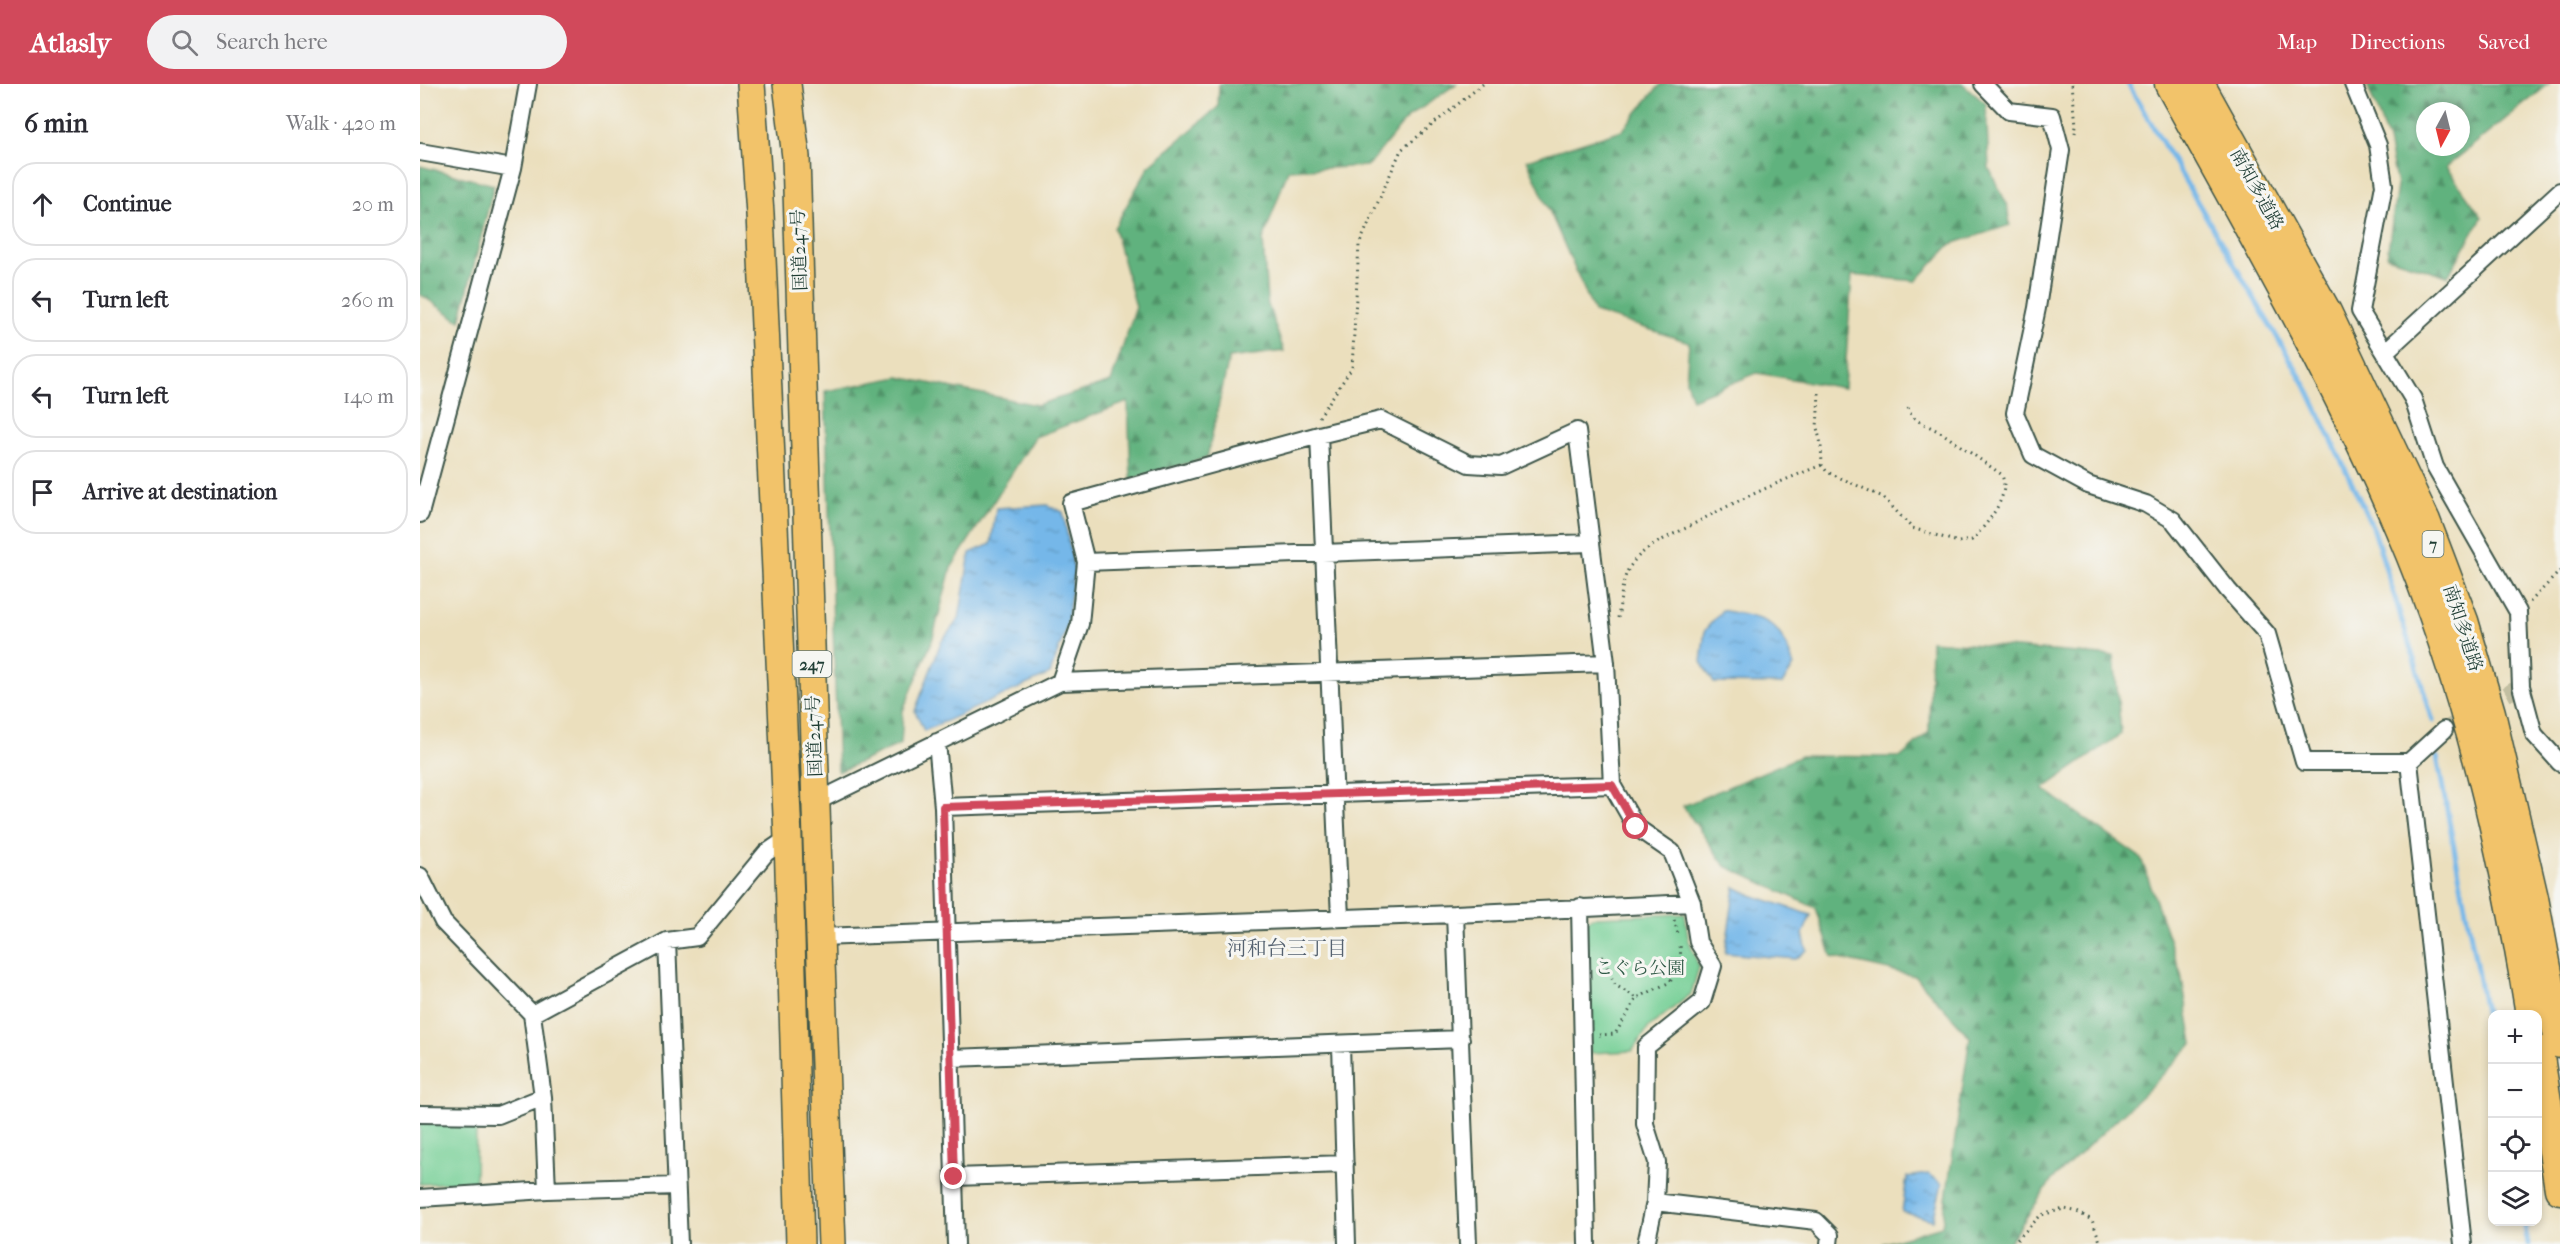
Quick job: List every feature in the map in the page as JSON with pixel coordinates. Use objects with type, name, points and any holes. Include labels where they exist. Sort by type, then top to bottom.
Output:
[{"type":"highway","name":"国道247号","points":[[751,84],[760,214],[788,838],[800,1244]]},
{"type":"highway","name":"国道247号","points":[[787,84],[796,157],[820,937],[832,1244]]},
{"type":"highway","name":"南知多道路","points":[[2170,84],[2307,330],[2405,540],[2466,710],[2500,846],[2515,916],[2530,1010]]},
{"type":"highway","name":"南知多道路","points":[[2199,84],[2326,312],[2425,521],[2463,621],[2490,713],[2533,898],[2560,1043]]},
{"type":"highway","points":[[2540,1064],[2560,1189]]},
{"type":"street","points":[[420,514],[513,168],[528,84]]},
{"type":"street","points":[[1983,84],[2009,111],[2052,116],[2061,150],[2037,308],[2015,413],[2033,455],[2088,485],[2146,504],[2174,520],[2228,590],[2267,634],[2304,762],[2409,762],[2444,730]]},
{"type":"street","points":[[2353,84],[2378,145],[2384,185],[2360,311],[2413,399],[2434,467],[2518,612],[2521,686],[2534,734],[2560,763]]},
{"type":"street","points":[[420,152],[513,168]]},
{"type":"street","points":[[2385,352],[2560,191]]},
{"type":"street","points":[[1060,682],[1080,624],[1086,562],[1071,503],[1381,420],[1469,464],[1501,466],[1577,431],[1589,543],[1606,663],[1612,785],[1636,827],[1672,852],[1692,903],[1698,942],[1713,966],[1701,1002],[1646,1047],[1645,1124],[1657,1162],[1655,1202],[1646,1244]]},
{"type":"street","points":[[1319,435],[1340,918]]},
{"type":"street","points":[[1086,562],[1589,543]]},
{"type":"street","points":[[816,802],[1060,682],[1606,663]]},
{"type":"street","points":[[936,742],[943,807],[956,1244]]},
{"type":"street","points":[[2409,762],[2463,1244]]},
{"type":"street","points":[[943,807],[1335,792],[1612,785]]},
{"type":"street","points":[[532,1014],[667,941],[697,937],[766,853],[788,838]]},
{"type":"street","points":[[420,876],[443,922],[532,1014],[543,1096],[547,1190]]},
{"type":"street","points":[[820,937],[1692,903]]},
{"type":"street","points":[[1580,907],[1587,1244]]},
{"type":"street","points":[[1455,914],[1468,1244]]},
{"type":"street","points":[[667,941],[678,1244]]},
{"type":"street","points":[[952,1058],[1461,1039]]},
{"type":"street","points":[[1341,1045],[1347,1244]]},
{"type":"street","points":[[420,1114],[498,1115],[543,1096]]},
{"type":"street","points":[[954,1177],[1345,1164]]},
{"type":"street","points":[[420,1198],[547,1190],[676,1186]]},
{"type":"street","points":[[1655,1202],[1816,1221],[1830,1235],[1829,1244]]},
{"type":"path","points":[[1319,435],[1316,422],[1352,368],[1359,245],[1401,150],[1483,84]]},
{"type":"path","points":[[1819,393],[1816,412],[1822,465],[1835,477],[1883,497],[1912,528],[1958,542],[1972,540],[1998,504],[2005,485],[2004,479],[2001,474],[1942,433],[1916,420],[1909,412],[1908,406]]},
{"type":"path","points":[[1618,620],[1626,576],[1632,564],[1643,554],[1664,539],[1757,491],[1822,465]]},
{"type":"path","points":[[2518,612],[2560,571]]},
{"type":"path","points":[[1582,1036],[1615,1034],[1637,998],[1670,982],[1681,962],[1680,940],[1671,903]]},
{"type":"path","points":[[1602,956],[1615,985],[1637,998]]},
{"type":"path","points":[[2013,1244],[2020,1234],[2041,1215],[2064,1209],[2075,1211],[2092,1220],[2101,1244]]},
{"type":"green space","points":[[1219,84],[1456,84],[1406,119],[1368,166],[1288,170],[1263,240],[1267,302],[1284,351],[1229,358],[1207,458],[1131,479],[1128,402],[1035,437],[951,568],[932,641],[903,711],[901,744],[838,772],[825,391],[899,377],[1037,405],[1111,382],[1136,307],[1114,228],[1149,166],[1218,107]]},
{"type":"green space","points":[[1661,84],[1963,84],[1986,104],[1989,168],[2007,205],[2010,225],[1951,244],[1916,281],[1852,275],[1844,388],[1757,373],[1692,399],[1686,381],[1689,342],[1594,312],[1527,160],[1622,130]]},
{"type":"green space","points":[[2367,84],[2549,84],[2470,148],[2470,102],[2416,102],[2416,156],[2460,156],[2446,167],[2482,217],[2448,276],[2387,257],[2397,186],[2388,141]]},
{"type":"green space","points":[[420,166],[494,185],[460,321],[420,294]]},
{"type":"green space","points":[[1931,641],[2114,656],[2121,734],[2043,789],[2141,858],[2181,974],[2193,1043],[2149,1089],[2052,1180],[2008,1244],[1882,1244],[1942,1226],[1970,1037],[1915,976],[1832,957],[1816,908],[1725,866],[1683,806],[1801,756],[1901,757],[1929,732]]},
{"type":"green space","name":"こぐら公園","points":[[1685,914],[1688,938],[1699,967],[1691,994],[1649,1027],[1632,1051],[1590,1053],[1586,922],[1592,917]]},
{"type":"green space","points":[[420,1123],[476,1124],[475,1182],[420,1184]]},
{"type":"water","points":[[1047,505],[1063,512],[1074,569],[1067,626],[1050,674],[924,731],[915,711],[941,642],[959,619],[970,553],[991,544],[996,508]]},
{"type":"water","points":[[1722,610],[1751,616],[1770,624],[1776,630],[1794,666],[1782,684],[1714,683],[1701,662],[1705,630]]},
{"type":"water","points":[[1735,887],[1751,895],[1811,915],[1803,934],[1807,950],[1796,959],[1725,953]]},
{"type":"water","points":[[1928,1174],[1942,1184],[1933,1220],[1902,1212],[1907,1177]]},
{"type":"waterway","points":[[2128,84],[2307,388],[2374,530],[2433,721]]},
{"type":"waterway","points":[[2437,757],[2488,1028]]},
{"type":"waterway","points":[[2525,1226],[2528,1244]]},
{"type":"tunnel","points":[[2444,730],[2521,686]]},
{"type":"district","name":"河和台三丁目","points":[[1287,948]]},
{"type":"route","points":[[954,1177],[943,807],[1335,792],[1612,785],[1636,827]]}]
